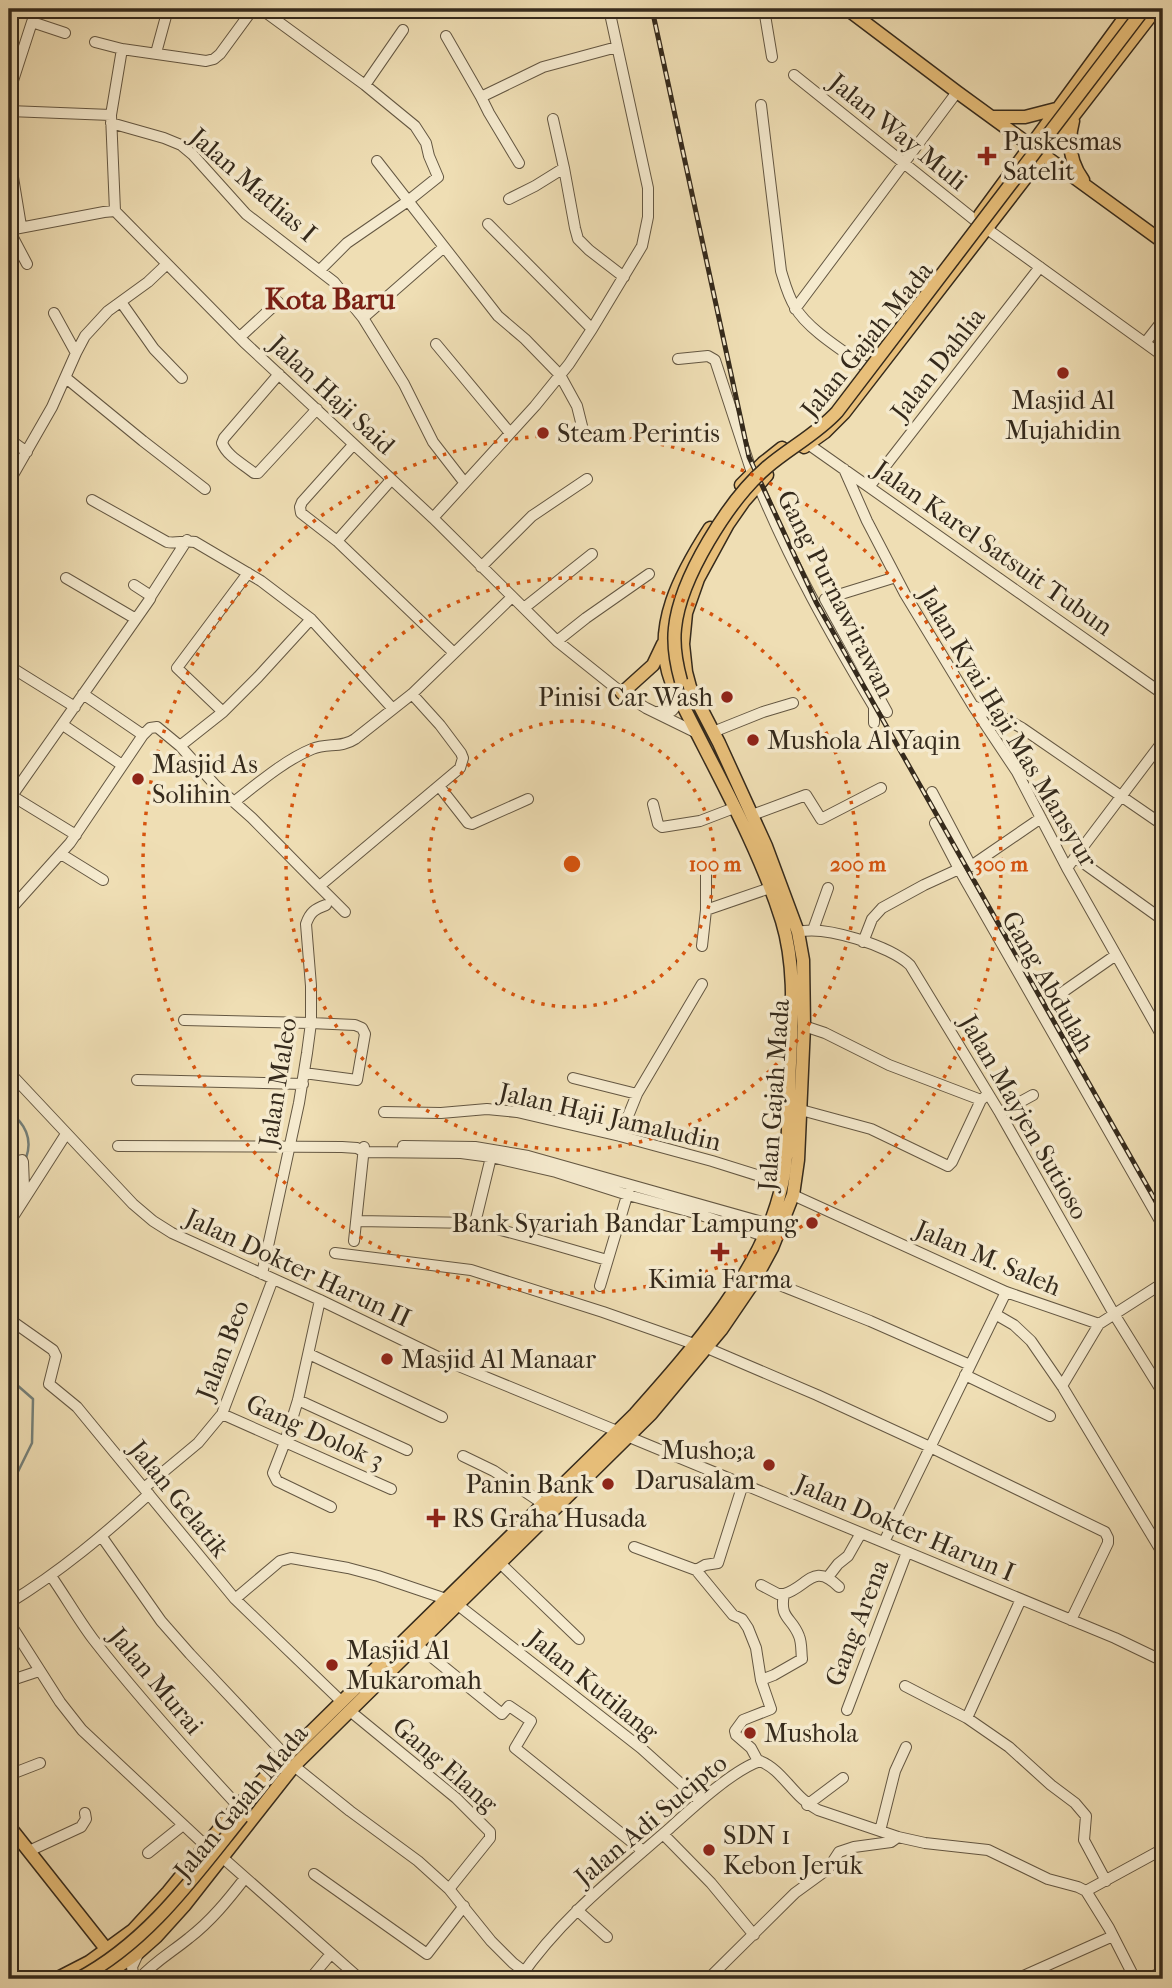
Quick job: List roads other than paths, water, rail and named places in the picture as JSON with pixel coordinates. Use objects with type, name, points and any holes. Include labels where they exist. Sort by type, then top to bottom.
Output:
[{"type":"main road","points":[[847,9],[1163,242]]},
{"type":"main road","name":"Jalan Gajah Mada","points":[[981,225],[1030,144],[1131,9]]},
{"type":"main road","points":[[692,692],[680,687],[674,635],[677,615],[699,560],[730,511],[767,467],[824,425],[837,412],[1144,9]]},
{"type":"main road","name":"Jalan Gajah Mada","points":[[723,1316],[766,1230],[782,1183],[792,981],[782,924],[770,888],[680,687],[667,671],[663,644],[674,595],[685,570],[722,510],[755,478],[779,464],[805,439],[825,432],[844,413],[870,370],[981,225],[1044,154],[1156,9]]},
{"type":"main road","points":[[992,117],[1025,117],[1056,108]]},
{"type":"main road","points":[[1075,115],[1070,130],[1070,151],[1077,171],[1090,188]]},
{"type":"main road","name":"Jalan Gajah Mada","points":[[346,1707],[417,1645],[452,1602],[542,1503],[664,1399],[700,1346],[757,1276],[772,1248],[793,1195],[798,1160],[804,1026],[803,960],[798,932],[766,846],[692,692],[685,662],[683,632],[688,605],[698,579],[755,478]]},
{"type":"main road","points":[[665,629],[683,632]]},
{"type":"main road","points":[[622,694],[653,665],[663,644]]},
{"type":"main road","name":"Jalan Gajah Mada","points":[[56,1979],[78,1969],[133,1930],[206,1846],[242,1811],[253,1790],[290,1761],[452,1602],[501,1564],[623,1434]]},
{"type":"main road","points":[[525,1520],[535,1530]]},
{"type":"main road","name":"Jalan Gajah Mada","points":[[100,1979],[143,1948],[168,1924],[266,1802],[290,1761]]},
{"type":"main road","points":[[78,1979],[115,1957],[148,1929],[179,1895],[242,1811],[266,1802]]},
{"type":"main road","points":[[10,1829],[107,1950]]},
{"type":"main road","points":[[153,1910],[150,1919],[153,1924],[160,1927],[168,1924]]},
{"type":"main road","points":[[133,1930],[143,1927],[148,1931],[150,1937],[143,1948]]},
{"type":"street","points":[[9,93],[38,9]]},
{"type":"street","points":[[156,53],[167,9]]},
{"type":"street","points":[[95,42],[122,49],[206,61],[214,59],[253,9]]},
{"type":"street","points":[[261,9],[365,85],[415,126],[426,144],[438,177],[347,243],[320,270]]},
{"type":"street","points":[[433,518],[560,375],[592,329],[642,246],[648,217],[646,175],[609,9]]},
{"type":"street","points":[[764,9],[772,57]]},
{"type":"street","points":[[32,22],[65,33]]},
{"type":"street","points":[[365,85],[403,30]]},
{"type":"street","points":[[446,36],[519,163]]},
{"type":"street","points":[[481,97],[539,68],[617,47]]},
{"type":"street","points":[[27,264],[9,230],[115,211],[111,119],[122,49]]},
{"type":"street","name":"Jalan Way Muli","points":[[794,75],[981,225],[1163,356]]},
{"type":"street","points":[[795,309],[957,92]]},
{"type":"street","points":[[761,105],[781,271],[787,291],[795,309],[812,327],[870,370]]},
{"type":"street","points":[[9,111],[111,119]]},
{"type":"street","name":"Jalan Matlias I","points":[[111,119],[181,145],[246,214],[320,270],[342,291],[363,318],[404,384],[433,442],[464,482]]},
{"type":"street","points":[[552,119],[579,239],[624,277]]},
{"type":"street","points":[[9,153],[21,226]]},
{"type":"street","points":[[377,161],[498,316],[560,375],[578,406],[584,435]]},
{"type":"street","points":[[509,199],[564,168]]},
{"type":"street","name":"Jalan Haji Said","points":[[115,211],[240,337],[433,518],[557,641],[622,694],[699,734]]},
{"type":"street","points":[[488,224],[592,329]]},
{"type":"street","points":[[363,318],[444,247]]},
{"type":"street","points":[[9,482],[52,407],[85,336],[108,311],[148,282],[167,264]]},
{"type":"street","name":"Jalan Dahlia","points":[[869,487],[1040,267]]},
{"type":"street","points":[[121,302],[154,349],[182,378]]},
{"type":"street","points":[[240,337],[278,302]]},
{"type":"street","points":[[54,313],[75,353]]},
{"type":"street","points":[[1145,343],[1163,320]]},
{"type":"street","points":[[436,344],[510,433]]},
{"type":"street","name":"Gang Purnawirawan","points":[[678,359],[708,356],[715,360],[755,478],[797,570],[874,707],[874,723]]},
{"type":"street","points":[[279,374],[223,438],[224,448],[232,456],[254,473],[258,473],[317,409]]},
{"type":"street","points":[[66,377],[142,441],[205,489]]},
{"type":"street","points":[[9,439],[27,452]]},
{"type":"street","name":"Jalan Karel Satsuit Tubun","points":[[805,439],[1163,694]]},
{"type":"street","points":[[353,445],[302,502],[301,513],[337,541],[453,652]]},
{"type":"street","name":"Jalan Kyai Haji Mas Mansyur","points":[[844,469],[896,577],[932,641],[1017,772],[1067,868],[1163,1038]]},
{"type":"street","points":[[337,541],[391,480]]},
{"type":"street","points":[[481,567],[532,516],[587,480]]},
{"type":"street","points":[[92,500],[167,542],[187,540],[248,573],[311,619],[393,709]]},
{"type":"street","points":[[76,835],[10,796],[63,725],[187,540]]},
{"type":"street","points":[[524,608],[592,554]]},
{"type":"street","points":[[223,712],[177,668],[248,573]]},
{"type":"street","points":[[557,641],[649,574]]},
{"type":"street","points":[[887,712],[825,599],[896,577]]},
{"type":"street","points":[[66,578],[136,619]]},
{"type":"street","points":[[134,584],[151,596]]},
{"type":"street","points":[[234,802],[306,751],[327,744],[350,743],[412,694],[512,597]]},
{"type":"street","points":[[180,746],[223,712],[311,619]]},
{"type":"street","points":[[9,666],[75,707]]},
{"type":"street","points":[[653,712],[672,711],[676,706],[680,687]]},
{"type":"street","points":[[83,694],[142,735]]},
{"type":"street","points":[[319,886],[460,768],[463,758],[440,725],[412,694]]},
{"type":"street","points":[[713,732],[793,703]]},
{"type":"street","points":[[973,706],[1022,728],[1163,825]]},
{"type":"street","points":[[63,725],[122,765]]},
{"type":"street","points":[[9,911],[76,835],[142,735],[150,728],[157,727],[180,746],[216,786],[345,912]]},
{"type":"street","points":[[1067,868],[1163,741]]},
{"type":"street","points":[[439,786],[468,823],[472,824],[528,799]]},
{"type":"street","points":[[751,815],[806,795],[821,819],[881,788]]},
{"type":"street","points":[[932,792],[971,866],[1041,818]]},
{"type":"street","points":[[653,804],[658,824],[662,827],[700,821],[734,808]]},
{"type":"street","name":"Gang Abdulah","points":[[935,823],[1163,1226]]},
{"type":"street","points":[[61,854],[103,880]]},
{"type":"street","points":[[1075,857],[1163,920]]},
{"type":"street","points":[[863,942],[872,919],[882,908],[959,869]]},
{"type":"street","points":[[702,946],[706,871]]},
{"type":"street","points":[[706,910],[770,888]]},
{"type":"street","points":[[813,930],[828,888]]},
{"type":"street","name":"Jalan Maleo","points":[[262,1274],[304,1079],[311,1023],[310,953],[306,924],[314,909],[326,905]]},
{"type":"street","name":"Jalan Mayjen Sutioso","points":[[798,932],[813,930],[833,933],[893,953],[910,965],[984,1097],[1000,1113],[1114,1314],[1163,1393]]},
{"type":"street","points":[[1050,1001],[1116,955]]},
{"type":"street","points":[[620,1136],[637,1094],[702,984]]},
{"type":"street","points":[[137,1080],[357,1080],[365,1034],[362,1028],[355,1025],[184,1020]]},
{"type":"street","points":[[801,1110],[871,1129],[948,1166],[984,1097],[890,1065],[825,1032],[804,1026]]},
{"type":"street","name":"Jalan Dokter Harun II","points":[[9,1072],[133,1204],[172,1233],[444,1360],[623,1434]]},
{"type":"street","points":[[573,1078],[637,1094]]},
{"type":"street","points":[[1000,1113],[1033,1096]]},
{"type":"street","name":"Jalan Haji Jamaludin","points":[[384,1112],[428,1113],[487,1109],[517,1112],[620,1136],[782,1183]]},
{"type":"street","points":[[11,1219],[66,1134]]},
{"type":"street","points":[[118,1146],[362,1149],[443,1145],[528,1156],[695,1213],[766,1230]]},
{"type":"street","points":[[354,1241],[362,1149]]},
{"type":"street","points":[[475,1223],[492,1153]]},
{"type":"street","points":[[9,1163],[22,1160],[24,1187],[11,1219]]},
{"type":"street","points":[[600,1286],[629,1190]]},
{"type":"street","name":"Jalan M. Saleh","points":[[793,1195],[1006,1292],[1099,1324]]},
{"type":"street","points":[[357,1221],[475,1223],[607,1261]]},
{"type":"street","points":[[335,1253],[471,1270],[700,1346],[817,1395],[1101,1529],[1108,1538],[1107,1545],[1072,1620]]},
{"type":"street","points":[[757,1276],[870,1321],[968,1370],[1050,1416]]},
{"type":"street","name":"Jalan Beo","points":[[9,1603],[51,1576],[102,1537],[198,1443],[222,1414],[273,1279]]},
{"type":"street","points":[[1062,1386],[1099,1324],[1163,1283]]},
{"type":"street","points":[[884,1542],[1006,1292]]},
{"type":"street","points":[[320,1300],[298,1400],[274,1477],[277,1481],[331,1507]]},
{"type":"street","points":[[995,1314],[1024,1332],[1062,1386],[1163,1554]]},
{"type":"street","name":"Jalan Gelatik","points":[[9,1319],[55,1353],[49,1381],[51,1386],[77,1406],[235,1599],[346,1707]]},
{"type":"street","points":[[309,1354],[442,1417]]},
{"type":"street","points":[[298,1400],[407,1450]]},
{"type":"street","name":"Gang Dolok 3","points":[[222,1414],[391,1489]]},
{"type":"street","name":"Jalan Dokter Harun I","points":[[623,1434],[1072,1620],[1163,1661]]},
{"type":"street","points":[[463,1456],[494,1471],[542,1503]]},
{"type":"street","points":[[696,1570],[719,1562],[743,1484]]},
{"type":"street","points":[[828,1577],[848,1556],[861,1533]]},
{"type":"street","points":[[102,1537],[161,1621],[290,1761],[350,1811],[418,1861],[449,1889],[521,1976],[534,1979]]},
{"type":"street","points":[[634,1547],[696,1570],[733,1615],[743,1619],[756,1648],[761,1680],[771,1709],[743,1720],[735,1731],[751,1748],[758,1761]]},
{"type":"street","name":"Gang Arena","points":[[847,1710],[907,1552]]},
{"type":"street","name":"Jalan Kutilang","points":[[235,1599],[280,1561],[291,1558],[378,1576],[452,1602],[641,1748],[700,1801]]},
{"type":"street","points":[[501,1564],[579,1639]]},
{"type":"street","name":"Jalan Murai","points":[[51,1576],[91,1636],[131,1686],[242,1811]]},
{"type":"street","points":[[761,1585],[778,1594],[784,1594],[792,1592],[815,1576],[828,1577],[839,1587]]},
{"type":"street","points":[[761,1680],[802,1659],[800,1637],[784,1615],[784,1594]]},
{"type":"street","points":[[967,1718],[1021,1599]]},
{"type":"street","points":[[9,1622],[39,1671],[82,1730],[206,1846]]},
{"type":"street","points":[[417,1645],[502,1714],[509,1706],[531,1721],[515,1748],[643,1851]]},
{"type":"street","points":[[9,1681],[39,1671]]},
{"type":"street","points":[[905,1686],[967,1718],[1029,1763],[1051,1785],[1075,1803],[1086,1816],[1084,1840],[1106,1881]]},
{"type":"street","name":"Gang Elang","points":[[346,1707],[456,1798],[490,1832],[490,1838],[449,1889]]},
{"type":"street","points":[[880,1831],[895,1771],[906,1747]]},
{"type":"street","name":"Jalan Adi Sucipto","points":[[521,1976],[558,1930],[594,1892],[700,1801],[758,1761],[763,1761],[773,1768],[807,1805],[818,1810],[898,1837],[988,1850],[1048,1879],[1078,1887],[1086,1892]]},
{"type":"street","points":[[9,1775],[40,1763]]},
{"type":"street","points":[[807,1805],[843,1778]]},
{"type":"street","points":[[29,1851],[81,1827],[86,1819],[85,1813]]},
{"type":"street","points":[[148,1853],[183,1825]]},
{"type":"street","points":[[663,1834],[711,1883],[754,1935]]},
{"type":"street","points":[[708,1979],[795,1893],[828,1869],[839,1852],[891,1842],[898,1837]]},
{"type":"street","points":[[1135,1979],[1086,1892],[1163,1849]]},
{"type":"street","points":[[223,1858],[360,1979]]},
{"type":"street","points":[[314,1874],[427,1954],[464,1906]]},
{"type":"street","points":[[139,1979],[149,1967],[203,1926],[245,1878]]},
{"type":"street","points":[[577,1910],[607,1937]]},
{"type":"street","points":[[1021,1977],[1113,1936]]},
{"type":"street","points":[[112,1971],[131,1979],[132,1967],[143,1948]]},
{"type":"street","points":[[310,1979],[330,1955]]},
{"type":"street","points":[[1146,1979],[1163,1972]]},
{"type":"waterway","points":[[9,1112],[26,1132],[29,1144],[26,1158]]},
{"type":"waterway","points":[[9,1179],[19,1170]]},
{"type":"waterway","points":[[9,1378],[33,1399],[32,1443],[9,1490]]},
{"type":"railway","points":[[652,9],[749,457],[816,602],[1163,1214]]},
{"type":"place","name":"Puskesmas Satelit","points":[[987,156]]},
{"type":"place","name":"Masjid Al Mujahidin","points":[[1063,373]]},
{"type":"place","name":"Steam Perintis","points":[[543,433]]},
{"type":"place","name":"Pinisi Car Wash","points":[[727,697]]},
{"type":"place","name":"Mushola Al Yaqin","points":[[753,740]]},
{"type":"place","name":"Masjid As Solihin","points":[[138,779]]},
{"type":"place","name":"Bank Syariah Bandar Lampung","points":[[812,1223]]},
{"type":"place","name":"Kimia Farma","points":[[720,1252]]},
{"type":"place","name":"Masjid Al Manaar","points":[[387,1359]]},
{"type":"place","name":"Musho;a Darusalam","points":[[769,1465]]},
{"type":"place","name":"Panin Bank","points":[[608,1484]]},
{"type":"place","name":"RS Graha Husada","points":[[436,1518]]},
{"type":"place","name":"Masjid Al Mukaromah","points":[[332,1665]]},
{"type":"place","name":"Mushola","points":[[750,1733]]},
{"type":"place","name":"SDN 1 Kebon Jeruk","points":[[709,1850]]},
{"type":"district","name":"Kota Baru","points":[[330,299]]}]
